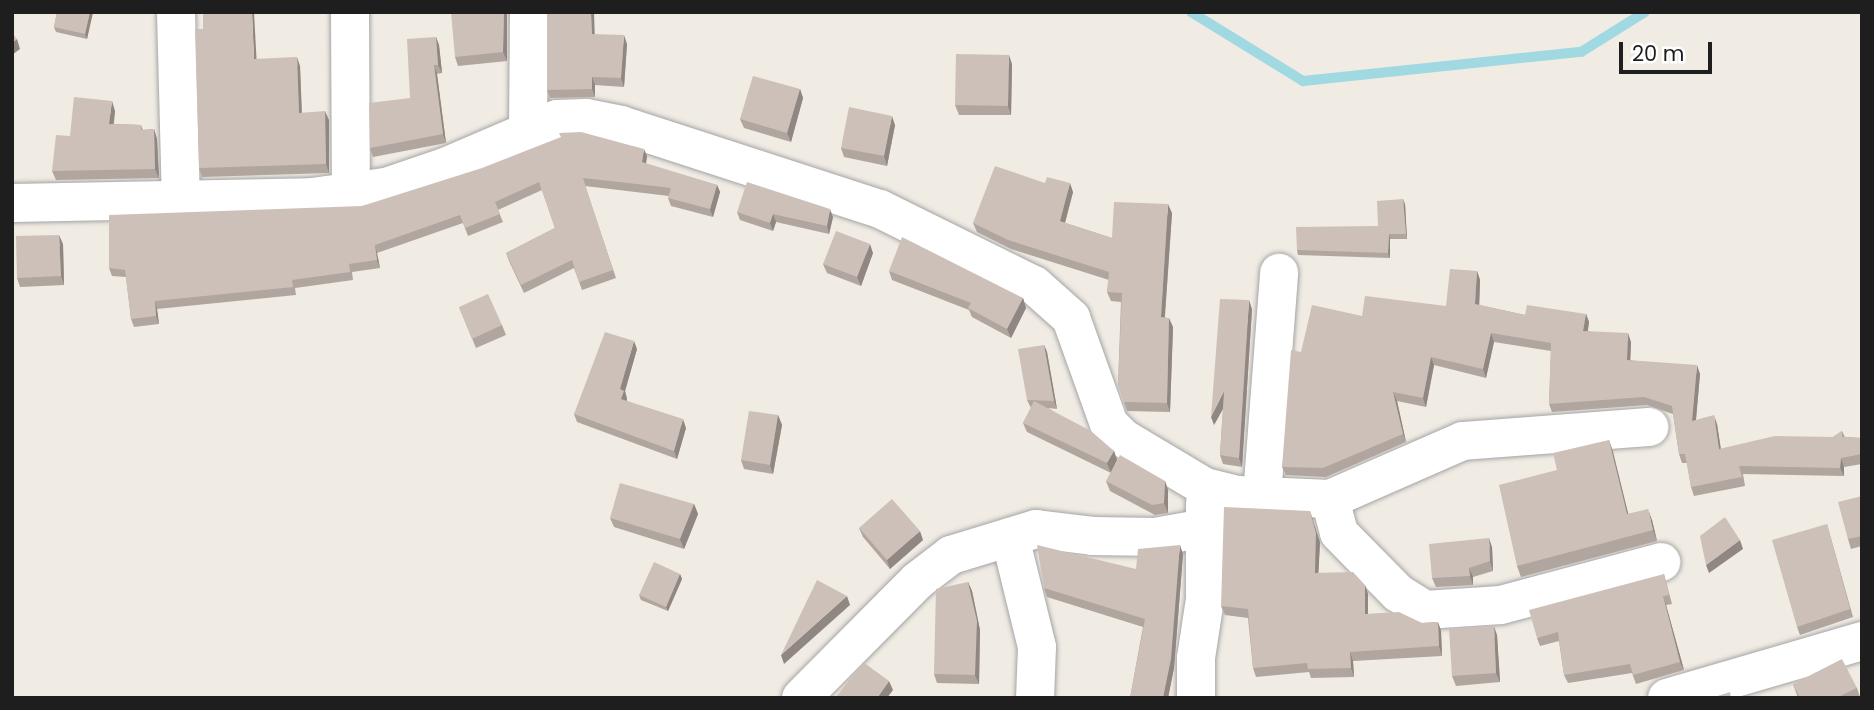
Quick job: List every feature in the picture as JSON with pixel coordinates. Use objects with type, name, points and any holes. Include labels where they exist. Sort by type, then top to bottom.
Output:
[{"type":"street","points":[[176,12],[181,200]]},
{"type":"street","points":[[350,12],[351,191]]},
{"type":"street","points":[[528,129],[529,12]]},
{"type":"street","points":[[12,203],[181,200],[386,187],[445,167],[528,129],[557,119],[586,118],[621,125],[880,209],[1034,285],[1071,318],[1109,424],[1123,438],[1205,487],[1262,496],[1330,499],[1463,442],[1648,427]]},
{"type":"street","points":[[1262,496],[1279,273]]},
{"type":"street","points":[[1203,696],[1205,487]]},
{"type":"street","points":[[1330,499],[1339,533],[1398,593],[1425,610],[1501,605],[1661,562]]},
{"type":"street","points":[[801,698],[917,581],[951,555],[1036,529],[1093,536],[1155,537],[1205,528]]},
{"type":"street","points":[[1010,537],[1037,647],[1035,698]]},
{"type":"street","points":[[1667,698],[1862,640]]},
{"type":"building","points":[[57,12],[90,12],[85,34],[54,27]]},
{"type":"building","points":[[203,12],[252,12],[254,59],[297,57],[299,113],[325,111],[326,164],[199,168],[195,29],[203,29]]},
{"type":"building","points":[[451,12],[504,12],[503,52],[455,57]]},
{"type":"building","points":[[547,12],[591,12],[592,34],[624,35],[621,78],[592,77],[592,89],[547,90]]},
{"type":"building","points":[[436,37],[438,65],[434,65],[443,134],[370,148],[369,103],[410,98],[407,39]]},
{"type":"building","points":[[956,54],[1009,55],[1008,106],[955,105]]},
{"type":"building","points":[[753,76],[800,89],[787,133],[740,119]]},
{"type":"building","points":[[74,97],[112,101],[109,124],[141,125],[141,130],[154,129],[155,169],[52,171],[56,135],[70,136]]},
{"type":"building","points":[[849,107],[892,116],[884,156],[841,148]]},
{"type":"building","points":[[581,132],[644,149],[642,162],[717,185],[710,209],[668,198],[671,188],[583,178],[613,270],[579,282],[572,260],[521,285],[506,253],[555,228],[539,182],[495,202],[500,214],[465,228],[460,215],[375,245],[377,260],[349,264],[350,272],[292,280],[293,287],[155,301],[156,316],[131,319],[125,270],[109,268],[109,215],[362,206],[482,168],[561,137],[559,133]]},
{"type":"building","points":[[995,166],[1045,183],[1047,177],[1070,183],[1060,221],[1112,238],[1114,202],[1168,204],[1161,317],[1169,318],[1167,403],[1124,402],[1118,384],[1122,293],[1107,292],[1109,272],[1008,240],[973,223]]},
{"type":"building","points":[[747,182],[830,209],[827,226],[773,214],[770,223],[737,212]]},
{"type":"building","points":[[1403,199],[1406,234],[1389,234],[1388,253],[1297,250],[1296,227],[1378,226],[1377,201]]},
{"type":"building","points":[[836,231],[870,244],[857,277],[823,264]]},
{"type":"building","points":[[59,235],[61,276],[17,278],[16,236]]},
{"type":"building","points":[[902,237],[1023,298],[1007,329],[968,308],[971,303],[889,271]]},
{"type":"building","points":[[1450,269],[1477,271],[1475,304],[1525,315],[1527,305],[1586,314],[1583,331],[1628,333],[1627,360],[1697,365],[1692,421],[1714,415],[1719,449],[1775,436],[1833,437],[1842,431],[1842,437],[1862,438],[1862,454],[1841,458],[1840,468],[1739,466],[1742,477],[1691,487],[1685,454],[1679,454],[1672,406],[1644,397],[1549,404],[1551,343],[1491,333],[1483,369],[1431,357],[1423,398],[1393,392],[1403,434],[1323,468],[1282,467],[1291,350],[1301,352],[1312,305],[1362,316],[1365,296],[1446,306]]},
{"type":"building","points":[[488,294],[502,325],[472,339],[459,307]]},
{"type":"building","points":[[1220,299],[1249,300],[1239,458],[1220,455],[1224,391],[1211,417]]},
{"type":"building","points":[[605,332],[634,341],[620,389],[624,391],[621,399],[683,419],[674,451],[574,414]]},
{"type":"building","points":[[1044,345],[1054,401],[1027,400],[1018,349]]},
{"type":"building","points":[[1034,401],[1091,431],[1114,451],[1107,463],[1023,423]]},
{"type":"building","points":[[749,411],[778,415],[770,465],[741,460]]},
{"type":"building","points":[[1609,440],[1627,514],[1648,509],[1653,530],[1517,566],[1499,485],[1557,470],[1553,453]]},
{"type":"building","points":[[1120,455],[1165,481],[1164,503],[1152,505],[1106,481]]},
{"type":"building","points":[[620,483],[694,504],[680,539],[610,518]]},
{"type":"building","points":[[1862,496],[1862,536],[1848,539],[1838,502]]},
{"type":"building","points":[[892,499],[920,531],[887,560],[859,528]]},
{"type":"building","points":[[1224,507],[1310,511],[1316,533],[1315,573],[1353,572],[1365,585],[1365,614],[1399,612],[1422,623],[1438,622],[1439,646],[1350,652],[1351,668],[1308,669],[1307,663],[1253,668],[1248,609],[1221,606]]},
{"type":"building","points":[[1725,517],[1740,540],[1706,565],[1700,536]]},
{"type":"building","points":[[1827,524],[1850,609],[1797,627],[1772,540]]},
{"type":"building","points":[[1489,538],[1490,561],[1469,568],[1470,576],[1432,578],[1429,544]]},
{"type":"building","points":[[1037,545],[1136,569],[1138,549],[1180,545],[1171,659],[1163,698],[1130,698],[1145,619],[1044,588]]},
{"type":"building","points":[[654,562],[680,574],[666,607],[639,595]]},
{"type":"building","points":[[1664,574],[1669,595],[1663,596],[1680,662],[1633,675],[1630,664],[1564,675],[1558,632],[1537,638],[1529,610]]},
{"type":"building","points":[[817,580],[847,596],[781,655]]},
{"type":"building","points":[[968,582],[977,621],[975,675],[934,674],[936,589]]},
{"type":"building","points":[[1494,626],[1496,673],[1452,676],[1449,629]]},
{"type":"building","points":[[1842,659],[1857,688],[1836,698],[1800,698],[1793,684]]},
{"type":"building","points":[[863,662],[889,681],[877,698],[836,697]]},
{"type":"building","points":[[1730,692],[1731,698],[1711,698]]},
{"type":"waterway","points":[[1191,12],[1303,81],[1581,52],[1645,12]]}]
